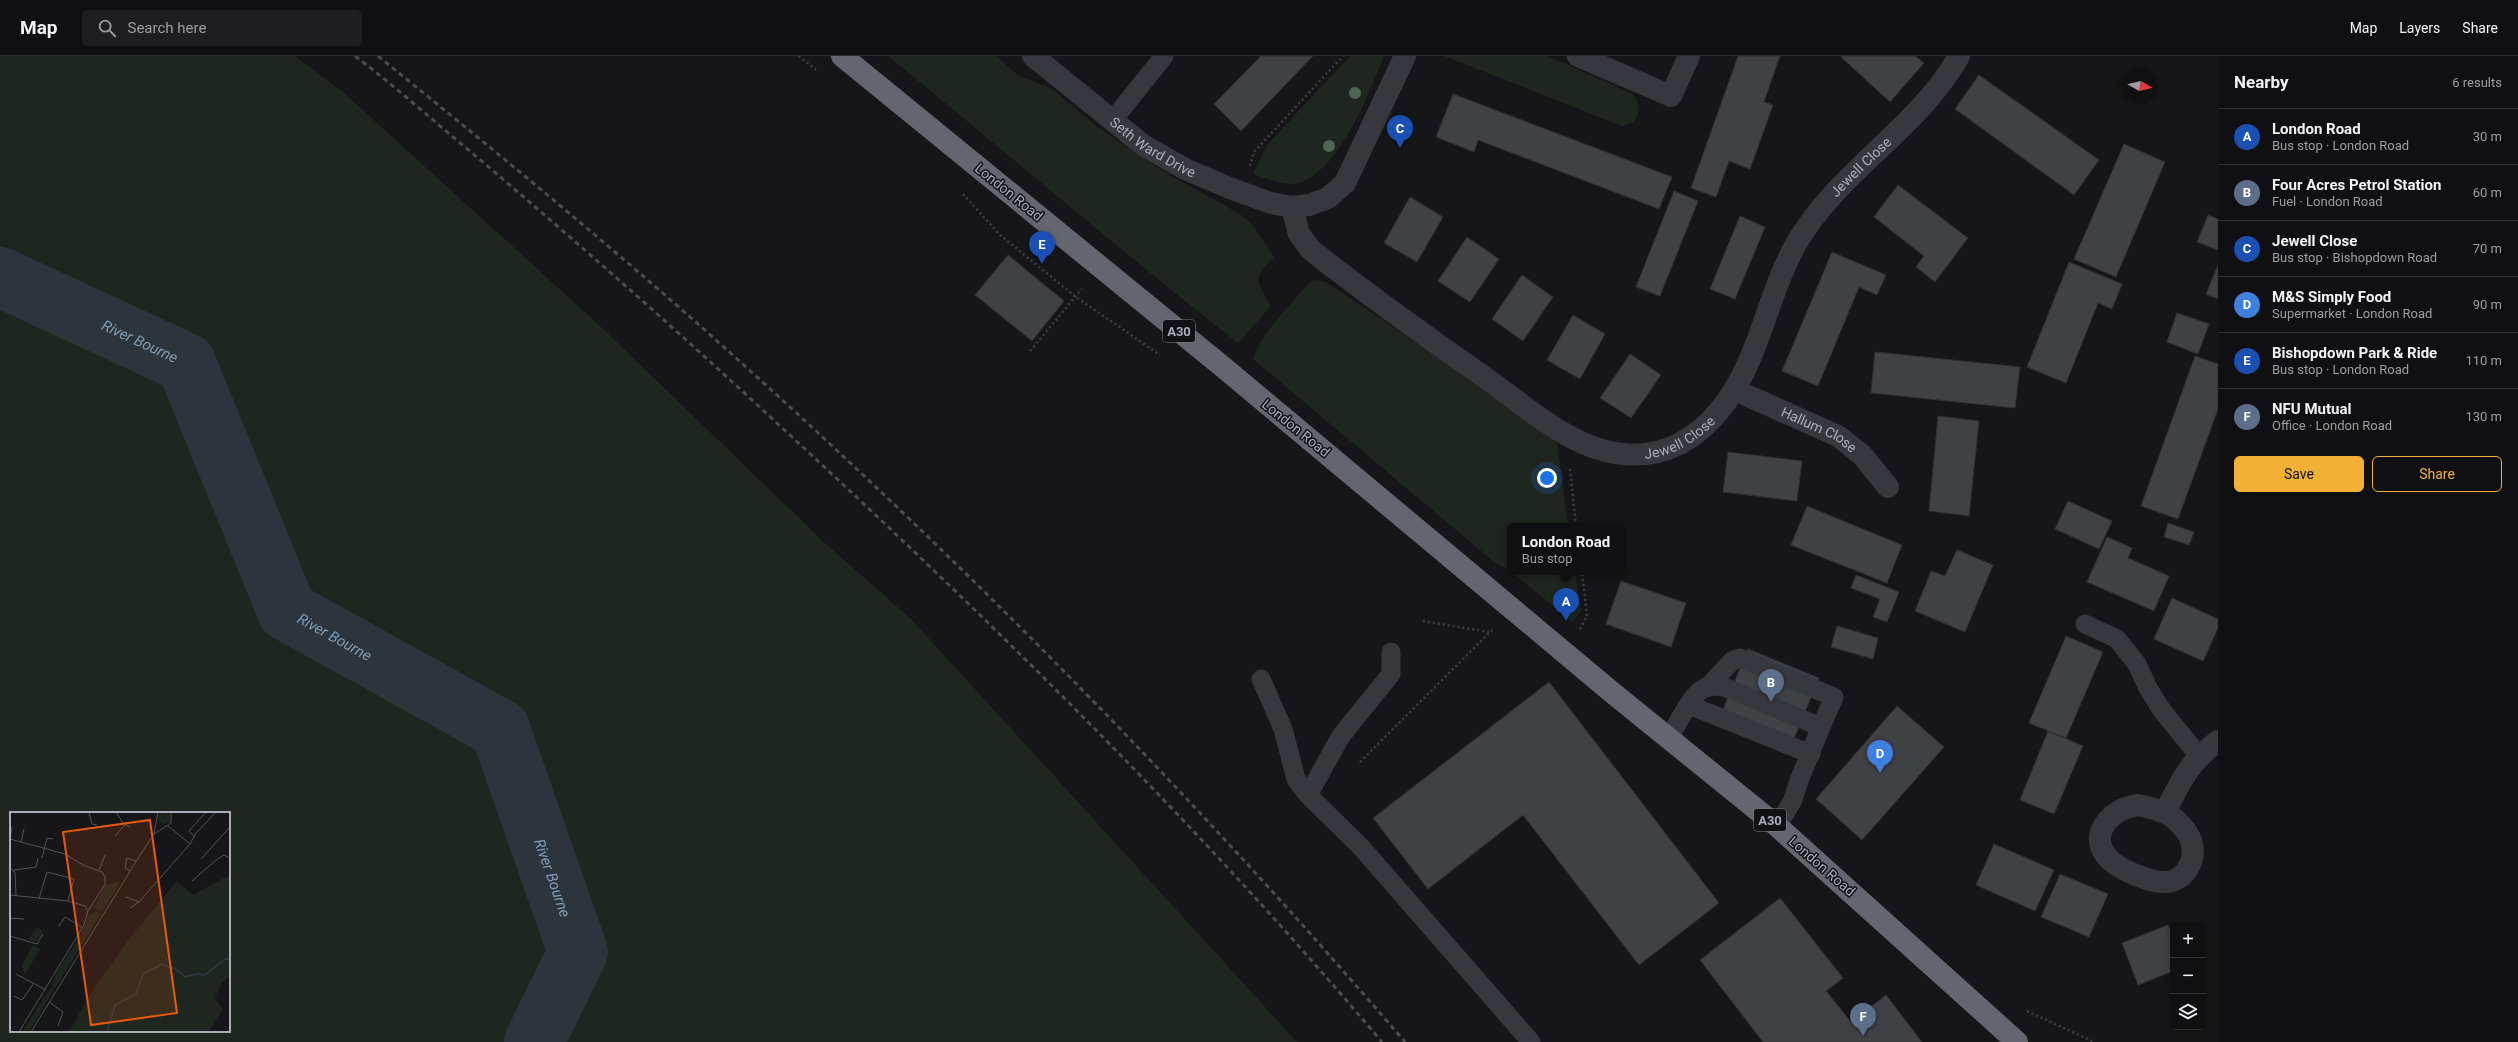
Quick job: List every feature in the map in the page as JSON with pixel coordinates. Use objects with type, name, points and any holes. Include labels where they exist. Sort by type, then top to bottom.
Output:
[{"type":"highway","name":"London Road","points":[[842,56],[1777,826],[2017,1042]]},
{"type":"street","name":"Seth Ward Drive","points":[[1033,56],[1143,145],[1186,169],[1242,193],[1292,207]]},
{"type":"street","points":[[1292,207],[1309,205],[1328,198],[1345,183],[1405,56]]},
{"type":"street","points":[[1578,56],[1672,96],[1689,56]]},
{"type":"street","name":"Jewell Close","points":[[1292,207],[1299,234],[1311,250],[1442,348],[1566,434],[1594,447],[1620,454],[1641,455],[1661,452],[1684,442],[1702,429],[1735,390],[1780,278],[1796,244],[1809,224],[1835,192],[1941,86],[1959,56]]},
{"type":"street","name":"Hallum Close","points":[[1735,390],[1838,436],[1862,455],[1888,488]]},
{"type":"street","points":[[2165,812],[2179,784],[2198,756],[2218,741]]},
{"type":"lane","points":[[1112,121],[1164,56]]},
{"type":"lane","points":[[2085,624],[2117,639],[2137,664],[2148,688],[2161,709],[2198,756]]},
{"type":"lane","points":[[1308,795],[1341,736],[1391,674],[1391,652]]},
{"type":"lane","points":[[1669,738],[1697,693],[1706,688],[1732,661],[1740,658],[1834,697],[1790,807],[1777,826]]},
{"type":"lane","points":[[1261,679],[1283,729],[1296,778],[1308,795],[1361,847],[1532,1042]]},
{"type":"lane","points":[[1706,688],[1722,686],[1821,727]]},
{"type":"lane","points":[[1690,705],[1811,754]]},
{"type":"path","points":[[1242,193],[1254,152],[1343,56]]},
{"type":"path","points":[[1000,235],[1076,297],[1161,356]]},
{"type":"path","points":[[1030,351],[1100,267]]},
{"type":"path","points":[[1566,434],[1576,523]]},
{"type":"path","points":[[1577,635],[1586,616],[1582,575]]},
{"type":"path","points":[[1357,765],[1513,608]]},
{"type":"path","points":[[1423,621],[1489,632]]},
{"type":"shaded area","points":[[0,56],[295,56],[343,92],[598,324],[826,544],[911,619],[1297,1042],[0,1042]]},
{"type":"shaded area","points":[[888,56],[996,56],[1019,76],[1051,88],[1095,125],[1137,154],[1173,177],[1240,214],[1252,224],[1274,257],[1262,270],[1259,276],[1262,291],[1271,306],[1238,343]]},
{"type":"shaded area","points":[[1350,56],[1384,56],[1370,90],[1349,133],[1336,152],[1322,169],[1307,180],[1286,184],[1253,174],[1267,145]]},
{"type":"shaded area","points":[[1444,56],[1548,56],[1633,94],[1637,101],[1638,113],[1632,123],[1622,126]]},
{"type":"shaded area","points":[[1315,280],[1326,282],[1459,371],[1557,442],[1568,523],[1507,523],[1507,569],[1493,561],[1253,359],[1257,349],[1270,329],[1310,282]]},
{"type":"shaded area","points":[[1516,575],[1575,575],[1581,611],[1572,622]]},
{"type":"building","points":[[1261,56],[1313,56],[1241,131],[1214,104]]},
{"type":"building","points":[[1738,56],[1780,56],[1764,102],[1773,105],[1750,169],[1729,161],[1716,197],[1691,188]]},
{"type":"building","points":[[1840,56],[1915,56],[1924,63],[1890,102]]},
{"type":"building","points":[[1979,75],[2099,160],[2074,195],[1955,109]]},
{"type":"building","points":[[1453,94],[1672,177],[1659,209],[1478,140],[1474,152],[1436,137]]},
{"type":"building","points":[[2124,144],[2165,162],[2116,277],[2074,259]]},
{"type":"building","points":[[1898,185],[1968,238],[1935,282],[1916,267],[1924,256],[1874,217]]},
{"type":"building","points":[[1674,191],[1698,201],[1660,296],[1636,287]]},
{"type":"building","points":[[1410,197],[1443,217],[1417,262],[1384,243]]},
{"type":"building","points":[[2208,215],[2218,219],[2218,250],[2197,242]]},
{"type":"building","points":[[1740,216],[1765,227],[1735,299],[1710,289]]},
{"type":"building","points":[[1467,237],[1499,259],[1470,302],[1438,281]]},
{"type":"building","points":[[1832,252],[1886,275],[1877,295],[1859,287],[1818,386],[1782,371]]},
{"type":"building","points":[[1008,255],[1064,301],[1032,341],[975,295]]},
{"type":"building","points":[[2069,262],[2122,284],[2112,309],[2098,303],[2066,383],[2027,367]]},
{"type":"building","points":[[2218,265],[2218,299],[2206,294]]},
{"type":"building","points":[[1522,275],[1553,297],[1523,341],[1492,319]]},
{"type":"building","points":[[2177,313],[2209,324],[2198,354],[2167,342]]},
{"type":"building","points":[[1573,315],[1605,334],[1580,379],[1547,360]]},
{"type":"building","points":[[1875,352],[2020,367],[2015,408],[1871,393]]},
{"type":"building","points":[[1630,354],[1661,375],[1631,418],[1600,398]]},
{"type":"building","points":[[2195,356],[2218,364],[2218,409],[2178,519],[2141,506]]},
{"type":"building","points":[[1938,416],[1979,421],[1969,516],[1929,511]]},
{"type":"building","points":[[1728,452],[1802,461],[1797,501],[1723,492]]},
{"type":"building","points":[[2068,501],[2112,521],[2099,549],[2055,529]]},
{"type":"building","points":[[1807,506],[1902,545],[1887,583],[1791,545]]},
{"type":"building","points":[[2168,523],[2194,532],[2189,545],[2164,537]]},
{"type":"building","points":[[2107,537],[2132,548],[2128,558],[2169,576],[2154,611],[2087,582]]},
{"type":"building","points":[[1957,550],[1993,565],[1965,632],[1915,611],[1931,571],[1945,576]]},
{"type":"building","points":[[1856,575],[1899,592],[1887,622],[1873,617],[1880,599],[1851,588]]},
{"type":"building","points":[[1621,581],[1686,603],[1671,647],[1606,624]]},
{"type":"building","points":[[2172,598],[2218,619],[2218,628],[2203,661],[2154,639]]},
{"type":"building","points":[[1837,626],[1878,638],[1873,659],[1831,647]]},
{"type":"building","points":[[2066,636],[2103,652],[2066,738],[2029,723]]},
{"type":"building","points":[[1748,649],[1819,678],[1788,753],[1717,724]]},
{"type":"building","points":[[1549,682],[1719,903],[1639,965],[1523,815],[1428,889],[1373,818]]},
{"type":"building","points":[[1897,706],[1944,747],[1862,840],[1816,799]]},
{"type":"building","points":[[2048,731],[2083,746],[2054,814],[2020,800]]},
{"type":"building","points":[[1994,844],[2054,870],[2035,911],[1976,885]]},
{"type":"building","points":[[2060,874],[2108,894],[2089,937],[2041,917]]},
{"type":"building","points":[[1780,898],[1843,978],[1826,991],[1851,1022],[1886,995],[1922,1042],[1763,1042],[1700,960]]},
{"type":"building","points":[[2168,925],[2170,930],[2170,972],[2138,985],[2122,943]]},
{"type":"waterway","name":"River Bourne","points":[[0,277],[186,363],[287,611],[500,729],[578,952],[534,1042]]},
{"type":"railway","points":[[355,56],[471,152],[620,281],[766,413],[927,564],[1006,640],[1161,797],[1310,959],[1382,1042]]},
{"type":"railway","points":[[378,56],[544,192],[707,332],[799,416],[980,587],[1155,765],[1240,856],[1405,1042]]},
{"type":"place","name":"Jewell Close","points":[[1400,148]]},
{"type":"place","name":"Bishopdown Park & Ride","points":[[1042,264]]},
{"type":"place","name":"London Road","points":[[1566,621]]},
{"type":"place","name":"Four Acres Petrol Station","points":[[1771,702]]},
{"type":"place","name":"M&S Simply Food","points":[[1880,773]]},
{"type":"place","name":"NFU Mutual","points":[[1863,1036]]}]
